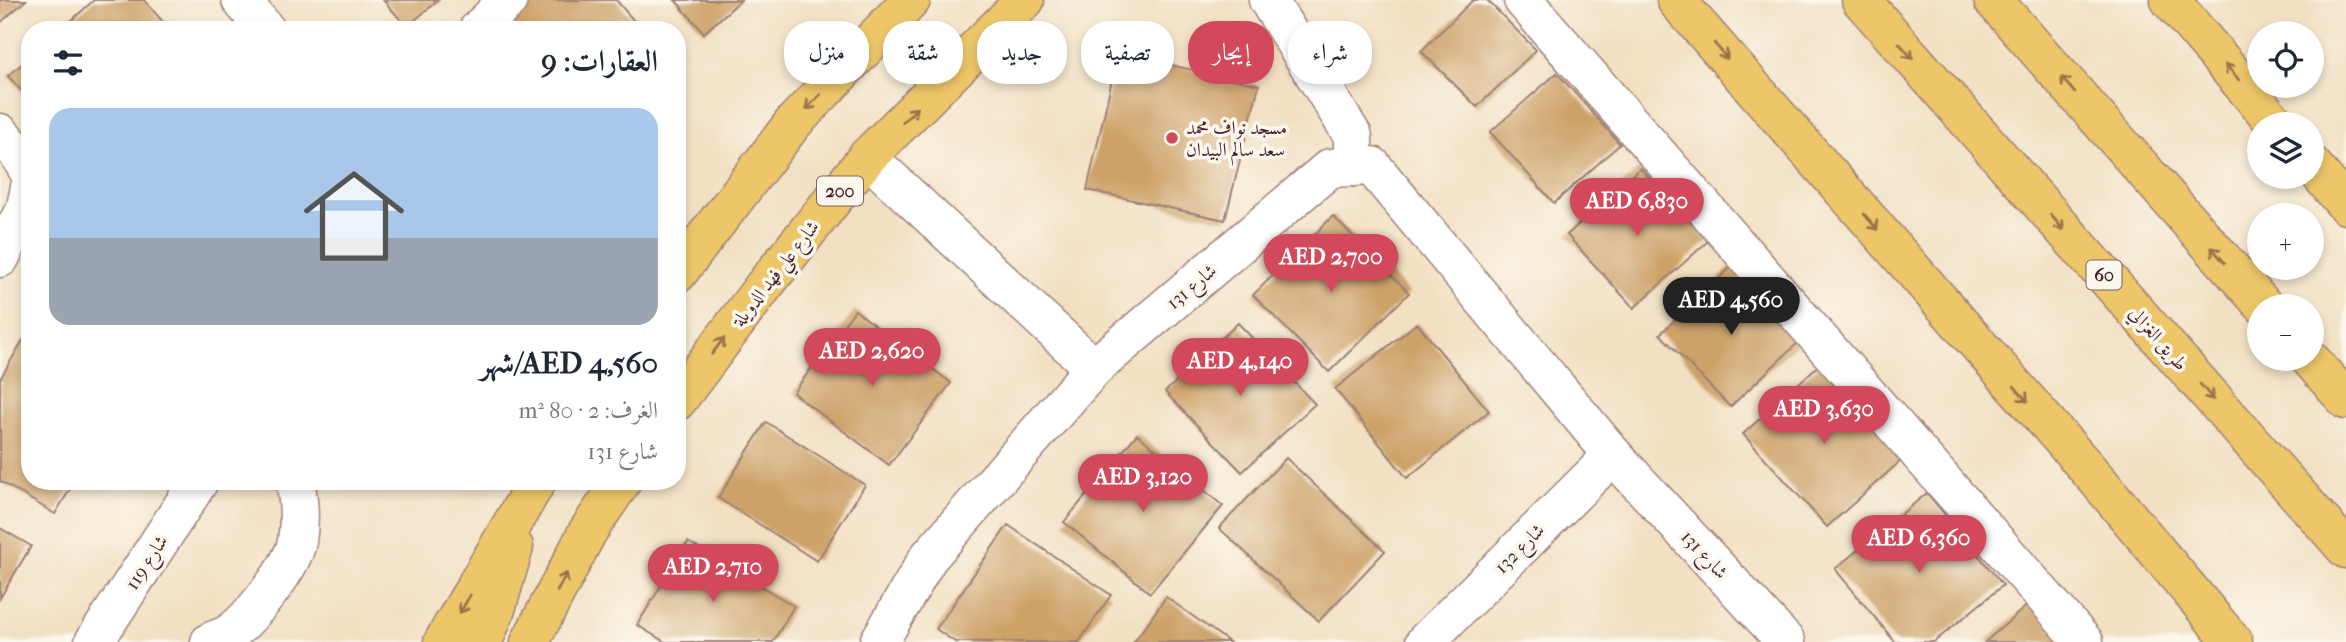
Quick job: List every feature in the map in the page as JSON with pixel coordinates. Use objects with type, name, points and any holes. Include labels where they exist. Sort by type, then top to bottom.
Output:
[{"type":"main road","name":"شارع علي فهد الدويلة","points":[[686,389],[867,157],[1025,0]]},
{"type":"main road","points":[[1676,0],[2099,482],[2233,642]]},
{"type":"main road","name":"طريق الغزالي","points":[[1861,0],[2346,550]]},
{"type":"main road","points":[[1993,0],[2253,294]]},
{"type":"main road","points":[[2170,0],[2266,112]]},
{"type":"main road","points":[[686,262],[794,122],[910,1]]},
{"type":"main road","points":[[2324,179],[2346,205]]},
{"type":"main road","points":[[2321,371],[2346,400]]},
{"type":"main road","points":[[530,642],[588,531],[616,490]]},
{"type":"main road","points":[[443,642],[529,494]]},
{"type":"main road","points":[[482,642],[506,576],[529,494]]},
{"type":"main road","points":[[2190,591],[2246,642]]},
{"type":"street","points":[[241,0],[258,21]]},
{"type":"street","points":[[487,21],[508,0]]},
{"type":"street","points":[[1268,0],[1353,136],[1353,167]]},
{"type":"street","points":[[1523,0],[2084,642]]},
{"type":"street","points":[[0,132],[21,157]]},
{"type":"street","points":[[867,157],[1094,368]]},
{"type":"street","name":"شارع 131","points":[[879,642],[928,558],[1094,368],[1330,168],[1372,166],[1613,455],[1786,642]]},
{"type":"street","points":[[0,258],[21,217]]},
{"type":"street","name":"شارع 132","points":[[1425,642],[1613,455]]},
{"type":"street","name":"شارع 119","points":[[94,642],[193,490]]},
{"type":"street","points":[[210,642],[229,633],[261,602],[282,572],[297,543],[297,490]]},
{"type":"building","points":[[0,0],[26,0],[0,23]]},
{"type":"building","points":[[94,0],[144,0],[162,21],[71,21]]},
{"type":"building","points":[[383,0],[438,0],[414,21],[402,21]]},
{"type":"building","points":[[528,0],[616,0],[634,21],[504,21]]},
{"type":"building","points":[[675,0],[741,0],[704,33]]},
{"type":"building","points":[[1473,0],[1487,0],[1536,50],[1477,107],[1421,51]]},
{"type":"building","points":[[21,65],[21,90],[8,76]]},
{"type":"building","name":"مسجد نواف محمد سعد سالم البيدان","points":[[1174,66],[1188,69],[1188,84],[1259,85],[1225,220],[1087,190],[1111,84],[1174,84]]},
{"type":"building","points":[[1557,73],[1620,144],[1554,203],[1490,132]]},
{"type":"building","points":[[1640,168],[1708,241],[1634,308],[1567,235]]},
{"type":"building","points":[[1333,216],[1409,293],[1329,372],[1253,295]]},
{"type":"building","points":[[1732,266],[1802,339],[1730,407],[1660,334]]},
{"type":"building","points":[[855,310],[951,383],[889,465],[793,393]]},
{"type":"building","points":[[1238,323],[1315,404],[1242,472],[1165,392]]},
{"type":"building","points":[[1417,323],[1489,411],[1407,478],[1335,389]]},
{"type":"building","points":[[21,343],[21,490],[70,490],[55,514],[0,481],[0,379]]},
{"type":"building","points":[[1820,364],[1905,457],[1827,527],[1743,434]]},
{"type":"building","points":[[766,422],[865,485],[817,561],[718,498]]},
{"type":"building","points":[[1137,434],[1223,506],[1150,593],[1064,522]]},
{"type":"building","points":[[1286,458],[1385,551],[1319,621],[1219,528]]},
{"type":"building","points":[[1927,493],[2003,585],[1934,642],[1895,642],[1835,569]]},
{"type":"building","points":[[1008,525],[1111,595],[1079,642],[955,642],[936,629]]},
{"type":"building","points":[[0,528],[31,546],[0,598]]},
{"type":"building","points":[[688,542],[794,606],[773,642],[665,642],[637,625]]},
{"type":"building","points":[[1166,597],[1229,642],[1134,642]]},
{"type":"building","points":[[2030,603],[2063,642],[1985,642]]},
{"type":"place","name":"مسجد نواف محمد سعد سالم البيدان","points":[[1172,138]]}]
